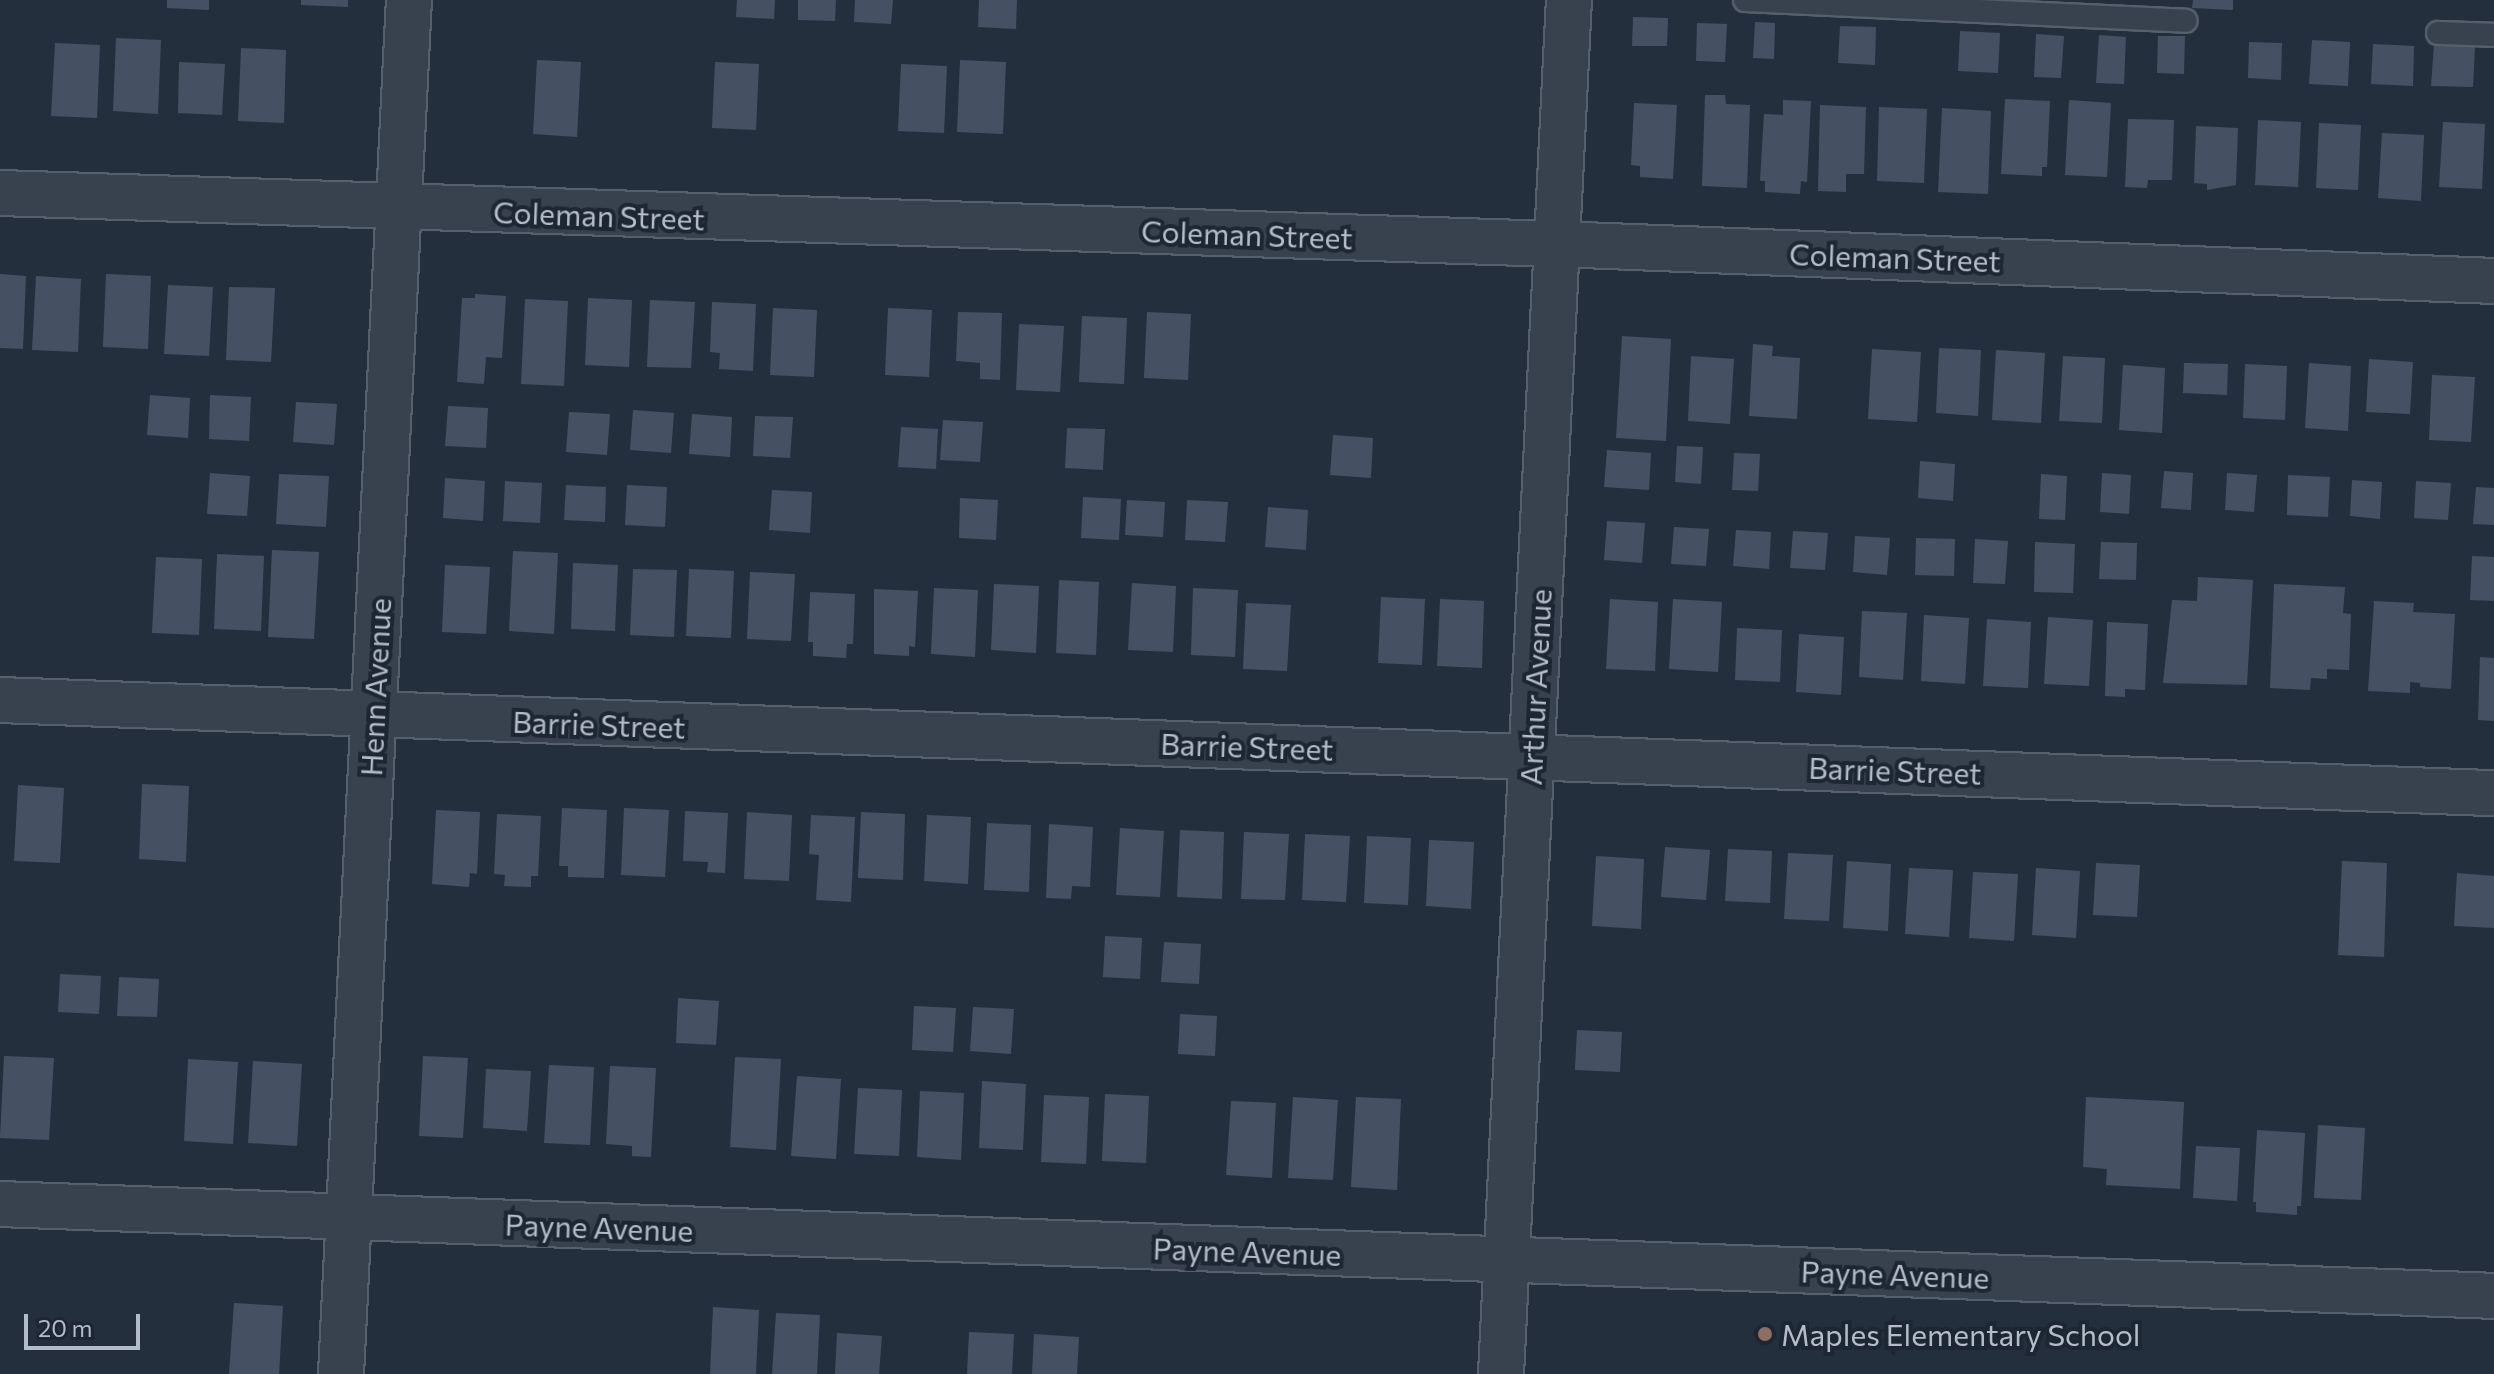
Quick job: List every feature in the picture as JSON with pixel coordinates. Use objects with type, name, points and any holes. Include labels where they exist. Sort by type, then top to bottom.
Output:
[{"type":"street","name":"Henn Avenue","points":[[341,1374],[409,0]]},
{"type":"street","name":"Arthur Avenue","points":[[1501,1374],[1569,0]]},
{"type":"street","name":"Coleman Street","points":[[0,193],[398,209],[1557,244],[2494,281]]},
{"type":"street","name":"Barrie Street","points":[[0,700],[2494,793]]},
{"type":"street","name":"Payne Avenue","points":[[0,1204],[2494,1296]]},
{"type":"lane","points":[[1745,0],[2186,21]]},
{"type":"lane","points":[[2438,33],[2494,35]]},
{"type":"building","points":[[167,0],[209,0],[209,10],[167,8]]},
{"type":"building","points":[[301,0],[348,0],[348,7],[301,5]]},
{"type":"building","points":[[737,0],[775,0],[774,19],[736,17]]},
{"type":"building","points":[[798,0],[836,0],[835,21],[798,20]]},
{"type":"building","points":[[855,0],[893,0],[891,24],[854,22]]},
{"type":"building","points":[[979,0],[1017,0],[1016,29],[978,27]]},
{"type":"building","points":[[2193,0],[2233,0],[2233,10],[2192,8]]},
{"type":"building","points":[[1633,17],[1668,18],[1667,46],[1632,46]]},
{"type":"building","points":[[1755,22],[1775,23],[1774,59],[1753,58]]},
{"type":"building","points":[[1697,23],[1727,24],[1725,62],[1696,61]]},
{"type":"building","points":[[1840,26],[1876,27],[1875,65],[1838,63]]},
{"type":"building","points":[[1960,31],[2000,33],[1998,73],[1958,71]]},
{"type":"building","points":[[2036,34],[2064,36],[2061,78],[2034,77]]},
{"type":"building","points":[[2099,35],[2126,37],[2124,84],[2096,83]]},
{"type":"building","points":[[2158,36],[2185,36],[2184,74],[2157,73]]},
{"type":"building","points":[[116,38],[161,40],[158,114],[113,111]]},
{"type":"building","points":[[2312,40],[2350,42],[2348,86],[2309,84]]},
{"type":"building","points":[[2249,42],[2282,43],[2281,80],[2248,78]]},
{"type":"building","points":[[55,43],[100,45],[97,118],[51,116]]},
{"type":"building","points":[[2373,44],[2414,46],[2413,86],[2371,84]]},
{"type":"building","points":[[2434,45],[2475,47],[2473,87],[2431,86]]},
{"type":"building","points":[[241,48],[286,50],[284,123],[238,121]]},
{"type":"building","points":[[537,60],[581,62],[577,137],[533,134]]},
{"type":"building","points":[[960,60],[1006,62],[1003,134],[957,132]]},
{"type":"building","points":[[179,62],[225,64],[222,115],[178,113]]},
{"type":"building","points":[[715,62],[759,64],[756,130],[712,128]]},
{"type":"building","points":[[901,64],[947,66],[944,133],[898,131]]},
{"type":"building","points":[[1705,95],[1725,95],[1726,104],[1750,105],[1747,188],[1702,186]]},
{"type":"building","points":[[2005,99],[2050,101],[2047,167],[2042,167],[2042,176],[2001,174]]},
{"type":"building","points":[[1783,100],[1811,101],[1807,182],[1801,181],[1800,194],[1765,192],[1765,181],[1760,181],[1764,114],[1783,115]]},
{"type":"building","points":[[2069,100],[2111,103],[2107,177],[2065,175]]},
{"type":"building","points":[[1634,103],[1677,105],[1673,179],[1640,177],[1640,166],[1631,165]]},
{"type":"building","points":[[1820,105],[1866,107],[1864,174],[1846,174],[1846,192],[1818,191]]},
{"type":"building","points":[[1879,107],[1927,109],[1924,183],[1877,181]]},
{"type":"building","points":[[1942,108],[1991,111],[1988,194],[1938,192]]},
{"type":"building","points":[[2128,119],[2174,120],[2172,180],[2148,180],[2147,188],[2125,187]]},
{"type":"building","points":[[2258,120],[2301,122],[2298,187],[2255,185]]},
{"type":"building","points":[[2443,122],[2485,124],[2482,189],[2439,187]]},
{"type":"building","points":[[2319,123],[2361,125],[2358,190],[2316,188]]},
{"type":"building","points":[[2196,126],[2238,128],[2236,185],[2207,190],[2207,184],[2194,183]]},
{"type":"building","points":[[2382,133],[2424,135],[2421,201],[2378,198]]},
{"type":"building","points":[[0,274],[26,276],[23,349],[0,348]]},
{"type":"building","points":[[106,274],[151,276],[148,349],[103,347]]},
{"type":"building","points":[[36,276],[81,279],[78,352],[32,350]]},
{"type":"building","points":[[168,285],[213,287],[209,356],[164,354]]},
{"type":"building","points":[[229,287],[275,288],[271,362],[226,360]]},
{"type":"building","points":[[475,294],[506,296],[502,358],[486,357],[484,384],[457,382],[462,298],[475,298]]},
{"type":"building","points":[[588,298],[632,300],[629,367],[585,365]]},
{"type":"building","points":[[525,299],[568,301],[564,386],[521,384]]},
{"type":"building","points":[[650,300],[695,302],[691,368],[647,367]]},
{"type":"building","points":[[712,302],[756,304],[753,371],[719,369],[720,353],[710,352]]},
{"type":"building","points":[[773,308],[817,310],[814,377],[770,375]]},
{"type":"building","points":[[888,308],[932,310],[929,377],[885,375]]},
{"type":"building","points":[[958,312],[1002,313],[1000,380],[980,379],[980,363],[956,361]]},
{"type":"building","points":[[1147,312],[1191,314],[1188,380],[1144,378]]},
{"type":"building","points":[[1082,316],[1127,318],[1124,384],[1079,382]]},
{"type":"building","points":[[1019,324],[1064,326],[1060,392],[1016,390]]},
{"type":"building","points":[[1622,336],[1671,339],[1666,441],[1616,438]]},
{"type":"building","points":[[1753,344],[1773,346],[1772,356],[1800,358],[1797,419],[1749,416]]},
{"type":"building","points":[[1939,348],[1981,350],[1978,416],[1936,413]]},
{"type":"building","points":[[1872,349],[1921,352],[1917,422],[1868,419]]},
{"type":"building","points":[[1996,350],[2045,353],[2041,423],[1992,420]]},
{"type":"building","points":[[1691,356],[1734,359],[1730,424],[1688,421]]},
{"type":"building","points":[[2063,356],[2105,358],[2102,423],[2059,421]]},
{"type":"building","points":[[2369,359],[2413,362],[2410,414],[2366,412]]},
{"type":"building","points":[[2184,363],[2228,364],[2227,395],[2183,393]]},
{"type":"building","points":[[2309,363],[2351,366],[2348,431],[2305,428]]},
{"type":"building","points":[[2245,364],[2287,366],[2285,420],[2243,418]]},
{"type":"building","points":[[2123,365],[2165,368],[2162,433],[2119,430]]},
{"type":"building","points":[[2432,375],[2475,377],[2471,442],[2429,440]]},
{"type":"building","points":[[150,395],[190,398],[188,438],[147,435]]},
{"type":"building","points":[[210,395],[251,397],[249,441],[209,439]]},
{"type":"building","points":[[296,402],[337,404],[334,445],[293,442]]},
{"type":"building","points":[[448,406],[488,408],[486,448],[445,446]]},
{"type":"building","points":[[633,410],[674,413],[671,453],[630,450]]},
{"type":"building","points":[[569,412],[610,414],[607,455],[566,452]]},
{"type":"building","points":[[692,414],[732,417],[730,457],[689,454]]},
{"type":"building","points":[[755,416],[793,417],[790,458],[753,456]]},
{"type":"building","points":[[943,420],[983,422],[980,462],[940,460]]},
{"type":"building","points":[[901,427],[938,429],[936,469],[898,467]]},
{"type":"building","points":[[1067,428],[1105,429],[1103,470],[1065,468]]},
{"type":"building","points":[[1333,435],[1373,438],[1371,478],[1330,475]]},
{"type":"building","points":[[1677,446],[1703,447],[1701,484],[1675,482]]},
{"type":"building","points":[[1607,450],[1651,453],[1649,490],[1604,487]]},
{"type":"building","points":[[1734,453],[1760,454],[1758,491],[1732,490]]},
{"type":"building","points":[[1920,461],[1955,464],[1953,501],[1918,498]]},
{"type":"building","points":[[2164,471],[2193,473],[2191,510],[2161,508]]},
{"type":"building","points":[[210,473],[250,476],[247,516],[207,514]]},
{"type":"building","points":[[2102,473],[2131,475],[2129,514],[2100,512]]},
{"type":"building","points":[[2227,473],[2257,475],[2254,512],[2225,510]]},
{"type":"building","points":[[279,474],[329,476],[326,527],[276,524]]},
{"type":"building","points":[[2041,474],[2067,476],[2065,520],[2039,519]]},
{"type":"building","points":[[2288,475],[2330,477],[2328,517],[2287,515]]},
{"type":"building","points":[[445,478],[485,481],[483,521],[443,518]]},
{"type":"building","points":[[2352,480],[2382,482],[2380,519],[2350,516]]},
{"type":"building","points":[[505,481],[542,483],[540,523],[503,521]]},
{"type":"building","points":[[2416,481],[2451,483],[2448,520],[2414,518]]},
{"type":"building","points":[[566,485],[606,487],[605,522],[564,520]]},
{"type":"building","points":[[627,485],[667,487],[665,527],[625,525]]},
{"type":"building","points":[[2476,487],[2494,488],[2494,525],[2473,524]]},
{"type":"building","points":[[772,490],[812,492],[810,533],[769,530]]},
{"type":"building","points":[[1083,497],[1121,499],[1119,540],[1081,538]]},
{"type":"building","points":[[960,498],[998,500],[996,540],[959,538]]},
{"type":"building","points":[[1127,500],[1165,502],[1163,537],[1125,535]]},
{"type":"building","points":[[1187,500],[1228,502],[1225,542],[1185,540]]},
{"type":"building","points":[[1268,507],[1308,510],[1306,550],[1265,547]]},
{"type":"building","points":[[1607,521],[1645,523],[1642,563],[1604,560]]},
{"type":"building","points":[[1674,527],[1709,529],[1706,566],[1671,564]]},
{"type":"building","points":[[1736,530],[1771,532],[1769,569],[1733,566]]},
{"type":"building","points":[[1793,531],[1828,533],[1825,570],[1790,568]]},
{"type":"building","points":[[1855,536],[1890,538],[1887,575],[1853,572]]},
{"type":"building","points":[[1916,538],[1955,539],[1954,576],[1915,575]]},
{"type":"building","points":[[1975,539],[2008,541],[2005,584],[1973,583]]},
{"type":"building","points":[[2035,542],[2075,544],[2073,593],[2034,592]]},
{"type":"building","points":[[2101,542],[2137,543],[2136,580],[2099,579]]},
{"type":"building","points":[[272,550],[319,552],[314,639],[268,637]]},
{"type":"building","points":[[513,551],[558,553],[554,634],[509,631]]},
{"type":"building","points":[[217,554],[264,556],[261,631],[214,629]]},
{"type":"building","points":[[2472,556],[2494,557],[2494,601],[2470,600]]},
{"type":"building","points":[[156,557],[202,559],[199,635],[152,633]]},
{"type":"building","points":[[573,563],[618,565],[615,631],[571,629]]},
{"type":"building","points":[[445,565],[490,567],[486,634],[442,632]]},
{"type":"building","points":[[633,569],[677,570],[674,637],[630,635]]},
{"type":"building","points":[[689,569],[734,571],[731,638],[686,636]]},
{"type":"building","points":[[750,572],[795,574],[791,641],[747,639]]},
{"type":"building","points":[[2198,577],[2253,580],[2247,685],[2163,683],[2172,600],[2197,601]]},
{"type":"building","points":[[1059,580],[1099,582],[1096,655],[1056,653]]},
{"type":"building","points":[[1132,583],[1176,586],[1173,652],[1128,650]]},
{"type":"building","points":[[994,584],[1039,586],[1036,653],[991,650]]},
{"type":"building","points":[[2274,584],[2345,587],[2343,613],[2351,614],[2349,670],[2327,669],[2327,679],[2311,678],[2310,690],[2270,688]]},
{"type":"building","points":[[934,588],[978,590],[975,657],[931,654]]},
{"type":"building","points":[[1193,588],[1238,590],[1235,657],[1191,655]]},
{"type":"building","points":[[874,589],[918,591],[915,647],[909,646],[909,656],[874,654]]},
{"type":"building","points":[[810,592],[855,594],[853,644],[847,644],[846,658],[813,656],[813,642],[808,642]]},
{"type":"building","points":[[1381,597],[1425,599],[1422,665],[1378,663]]},
{"type":"building","points":[[1440,599],[1484,601],[1482,668],[1437,666]]},
{"type":"building","points":[[1610,599],[1658,602],[1655,671],[1606,669]]},
{"type":"building","points":[[1673,599],[1722,602],[1718,672],[1669,669]]},
{"type":"building","points":[[2374,601],[2414,603],[2413,612],[2455,614],[2451,689],[2420,687],[2420,683],[2410,682],[2410,693],[2368,691]]},
{"type":"building","points":[[1246,603],[1291,605],[1287,671],[1243,669]]},
{"type":"building","points":[[1862,611],[1907,613],[1903,680],[1859,677]]},
{"type":"building","points":[[1924,615],[1969,618],[1965,684],[1921,681]]},
{"type":"building","points":[[2048,617],[2093,620],[2089,686],[2044,684]]},
{"type":"building","points":[[1987,619],[2031,622],[2028,688],[1983,686]]},
{"type":"building","points":[[2107,622],[2148,624],[2145,690],[2125,689],[2125,697],[2105,696]]},
{"type":"building","points":[[1737,628],[1782,630],[1780,682],[1735,680]]},
{"type":"building","points":[[1799,634],[1844,637],[1841,695],[1796,692]]},
{"type":"building","points":[[2480,657],[2494,658],[2494,721],[2478,720]]},
{"type":"building","points":[[142,784],[189,786],[186,862],[139,859]]},
{"type":"building","points":[[18,785],[64,788],[60,863],[14,861]]},
{"type":"building","points":[[562,808],[607,810],[604,878],[568,877],[568,866],[559,866]]},
{"type":"building","points":[[624,808],[669,810],[665,877],[621,875]]},
{"type":"building","points":[[436,810],[480,812],[477,874],[470,873],[469,887],[432,884]]},
{"type":"building","points":[[685,811],[728,813],[725,873],[707,872],[708,862],[683,861]]},
{"type":"building","points":[[747,812],[792,815],[789,881],[744,879]]},
{"type":"building","points":[[861,812],[905,814],[903,880],[858,878]]},
{"type":"building","points":[[497,814],[541,816],[538,876],[531,876],[531,887],[504,886],[505,875],[494,874]]},
{"type":"building","points":[[811,815],[855,817],[851,902],[816,900],[819,855],[809,854]]},
{"type":"building","points":[[927,815],[971,817],[968,884],[924,881]]},
{"type":"building","points":[[987,823],[1031,825],[1029,892],[984,890]]},
{"type":"building","points":[[1049,824],[1093,827],[1090,887],[1072,886],[1071,899],[1046,898]]},
{"type":"building","points":[[1120,828],[1164,831],[1160,897],[1116,895]]},
{"type":"building","points":[[1180,830],[1224,832],[1222,899],[1177,897]]},
{"type":"building","points":[[1244,832],[1289,834],[1285,900],[1241,899]]},
{"type":"building","points":[[1305,834],[1350,836],[1346,902],[1302,900]]},
{"type":"building","points":[[1367,836],[1411,838],[1408,905],[1364,903]]},
{"type":"building","points":[[1429,840],[1474,842],[1471,909],[1426,906]]},
{"type":"building","points":[[1665,847],[1710,850],[1706,900],[1661,897]]},
{"type":"building","points":[[1728,849],[1772,851],[1770,903],[1725,901]]},
{"type":"building","points":[[1788,853],[1833,855],[1829,921],[1784,919]]},
{"type":"building","points":[[1596,856],[1644,859],[1641,929],[1592,926]]},
{"type":"building","points":[[1847,861],[1891,864],[1888,931],[1843,928]]},
{"type":"building","points":[[2342,861],[2387,863],[2384,957],[2338,955]]},
{"type":"building","points":[[2096,863],[2140,865],[2137,917],[2093,915]]},
{"type":"building","points":[[1909,868],[1953,870],[1949,937],[1905,934]]},
{"type":"building","points":[[2036,868],[2080,871],[2076,938],[2032,935]]},
{"type":"building","points":[[1973,872],[2018,874],[2014,941],[1969,938]]},
{"type":"building","points":[[2457,873],[2494,876],[2494,928],[2454,926]]},
{"type":"building","points":[[1105,936],[1142,938],[1140,979],[1103,977]]},
{"type":"building","points":[[1164,942],[1201,944],[1199,984],[1161,982]]},
{"type":"building","points":[[60,974],[101,976],[99,1014],[58,1012]]},
{"type":"building","points":[[119,977],[159,979],[157,1017],[117,1016]]},
{"type":"building","points":[[678,998],[719,1001],[716,1045],[676,1043]]},
{"type":"building","points":[[914,1006],[956,1008],[953,1052],[912,1050]]},
{"type":"building","points":[[973,1007],[1014,1009],[1011,1054],[970,1051]]},
{"type":"building","points":[[1180,1014],[1217,1016],[1215,1056],[1178,1054]]},
{"type":"building","points":[[1577,1030],[1622,1032],[1620,1072],[1575,1070]]},
{"type":"building","points":[[4,1056],[54,1058],[49,1140],[0,1138]]},
{"type":"building","points":[[423,1056],[468,1058],[463,1138],[419,1136]]},
{"type":"building","points":[[735,1057],[781,1059],[776,1150],[730,1147]]},
{"type":"building","points":[[188,1059],[238,1062],[233,1144],[184,1141]]},
{"type":"building","points":[[253,1061],[302,1064],[297,1146],[248,1143]]},
{"type":"building","points":[[549,1065],[594,1067],[590,1145],[544,1143]]},
{"type":"building","points":[[610,1066],[656,1068],[651,1157],[632,1156],[632,1146],[606,1144]]},
{"type":"building","points":[[486,1069],[531,1071],[527,1131],[483,1128]]},
{"type":"building","points":[[797,1076],[841,1079],[836,1159],[791,1156]]},
{"type":"building","points":[[982,1081],[1026,1084],[1023,1150],[979,1148]]},
{"type":"building","points":[[858,1088],[902,1090],[899,1156],[854,1154]]},
{"type":"building","points":[[920,1091],[964,1093],[961,1160],[917,1157]]},
{"type":"building","points":[[1105,1094],[1149,1096],[1146,1163],[1102,1161]]},
{"type":"building","points":[[1044,1095],[1089,1097],[1086,1164],[1041,1162]]},
{"type":"building","points":[[1293,1097],[1338,1100],[1333,1180],[1288,1178]]},
{"type":"building","points":[[1356,1097],[1401,1099],[1397,1190],[1351,1187]]},
{"type":"building","points":[[2086,1097],[2184,1102],[2180,1189],[2106,1185],[2107,1169],[2083,1167]]},
{"type":"building","points":[[1231,1101],[1276,1103],[1272,1178],[1226,1175]]},
{"type":"building","points":[[2318,1125],[2365,1128],[2361,1200],[2314,1198]]},
{"type":"building","points":[[2257,1130],[2305,1133],[2301,1206],[2297,1206],[2297,1215],[2256,1212],[2256,1202],[2253,1202]]},
{"type":"building","points":[[2196,1146],[2240,1148],[2237,1201],[2193,1198]]},
{"type":"building","points":[[234,1303],[283,1306],[279,1374],[229,1374]]},
{"type":"building","points":[[713,1307],[759,1310],[756,1374],[710,1374]]},
{"type":"building","points":[[776,1313],[820,1315],[817,1374],[772,1374]]},
{"type":"building","points":[[969,1332],[1014,1334],[1012,1374],[967,1374]]},
{"type":"building","points":[[837,1333],[882,1336],[879,1374],[835,1374]]},
{"type":"building","points":[[1034,1334],[1079,1337],[1077,1374],[1032,1374]]},
{"type":"place","name":"Maples Elementary School","points":[[1765,1334]]}]
